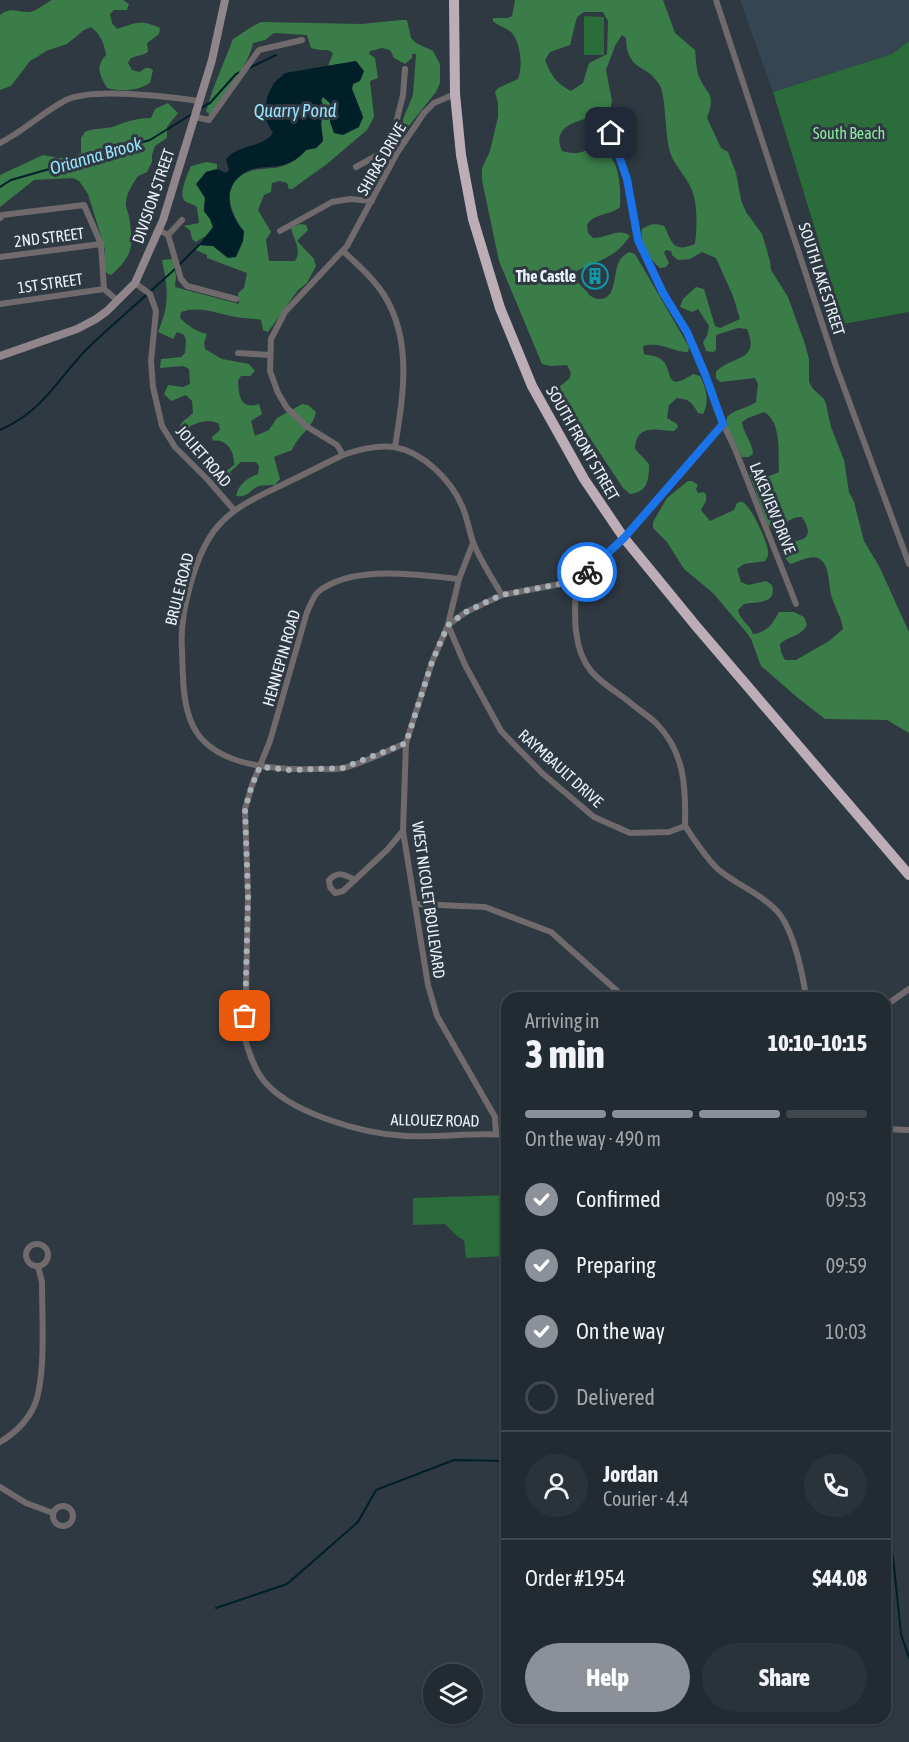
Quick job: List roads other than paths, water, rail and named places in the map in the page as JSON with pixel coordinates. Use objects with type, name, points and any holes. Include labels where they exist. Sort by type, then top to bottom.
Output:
[{"type":"highway","name":"SOUTH FRONT STREET","points":[[454,0],[455,94],[461,155],[473,219],[500,308],[532,386],[584,479],[624,538],[696,626],[909,875]]},
{"type":"street","name":"DIVISION STREET","points":[[0,356],[77,329],[96,319],[135,283],[159,230],[195,117],[212,60],[225,0]]},
{"type":"street","name":"SOUTH LAKE STREET","points":[[716,0],[836,366],[909,564]]},
{"type":"street","points":[[195,117],[208,120],[259,50],[302,40]]},
{"type":"street","points":[[404,141],[397,131],[396,123],[403,95],[405,69]]},
{"type":"street","points":[[0,143],[15,136],[65,101],[90,94],[165,96],[200,101]]},
{"type":"street","name":"SHIRAS DRIVE","points":[[270,355],[271,339],[285,312],[327,265],[343,251],[404,141],[434,103],[455,94]]},
{"type":"street","name":"LAKEVIEW DRIVE","points":[[611,133],[627,179],[638,240],[663,293],[687,332],[796,604]]},
{"type":"street","points":[[356,167],[387,150],[396,153]]},
{"type":"street","points":[[280,231],[332,202],[350,198],[372,201]]},
{"type":"street","points":[[0,218],[2,215],[84,205],[102,244],[104,289],[118,301]]},
{"type":"street","points":[[168,235],[182,220]]},
{"type":"street","points":[[159,230],[168,235],[181,279],[187,286],[236,299]]},
{"type":"street","name":"2ND STREET","points":[[0,257],[102,244]]},
{"type":"street","points":[[343,251],[384,295],[401,338],[405,365],[395,447],[423,460],[447,482],[462,507],[473,543],[501,595]]},
{"type":"street","name":"JOLIET ROAD","points":[[135,283],[150,294],[156,310],[151,361],[153,387],[162,426],[175,447],[234,510]]},
{"type":"street","name":"1ST STREET","points":[[0,304],[104,289]]},
{"type":"street","points":[[238,353],[270,355],[272,381],[287,408],[306,426],[337,445],[343,455]]},
{"type":"street","points":[[448,625],[466,612],[501,595],[576,581],[624,538],[723,424]]},
{"type":"street","name":"BRULE ROAD","points":[[395,447],[366,447],[343,455],[234,510],[218,525],[208,539],[197,565],[181,628],[189,714],[202,740],[228,756],[260,767],[290,770],[343,768],[406,743]]},
{"type":"street","name":"WEST NICOLET BOULEVARD","points":[[473,543],[459,579],[448,625],[432,662],[406,743],[403,831],[428,985],[437,1016],[495,1117],[496,1134]]},
{"type":"street","name":"HENNEPIN ROAD","points":[[260,767],[270,741],[307,612],[317,593],[335,581],[356,576],[415,575],[459,579]]},
{"type":"street","points":[[576,581],[576,632],[583,657],[591,670],[656,723],[676,751],[682,768],[686,795],[685,826],[718,870],[745,885],[777,911],[792,938],[805,992]]},
{"type":"street","name":"RAYMBAULT DRIVE","points":[[448,625],[465,665],[501,730],[542,773],[594,817],[630,833],[669,832],[685,826]]},
{"type":"street","name":"ALLOUEZ ROAD","points":[[260,767],[245,809],[248,897],[244,1039],[261,1078],[284,1098],[314,1115],[367,1130],[405,1136],[501,1134]]},
{"type":"street","points":[[355,880],[388,849],[403,831]]},
{"type":"street","points":[[416,904],[486,907],[551,932],[618,992]]},
{"type":"street","points":[[891,1002],[909,989]]},
{"type":"street","points":[[891,1129],[909,1130]]},
{"type":"street","points":[[0,1442],[17,1431],[34,1406],[40,1384],[42,1282],[38,1266]]},
{"type":"street","points":[[0,1487],[26,1503],[53,1513]]},
{"type":"water","name":"Quarry Pond","points":[[356,61],[364,71],[360,81],[353,84],[352,89],[363,117],[359,127],[343,135],[334,133],[330,122],[330,103],[323,97],[321,100],[324,108],[321,123],[323,141],[316,148],[306,150],[290,163],[250,170],[236,180],[232,187],[231,210],[244,231],[243,241],[236,257],[228,258],[213,246],[199,245],[213,227],[204,211],[205,198],[196,184],[206,172],[217,169],[226,173],[229,170],[226,159],[238,150],[263,142],[273,133],[265,119],[267,97],[274,83],[285,73]]},
{"type":"waterway","name":"Orianna Brook","points":[[249,68],[276,55]]},
{"type":"waterway","name":"Orianna Brook","points":[[199,109],[210,103],[236,74],[241,72]]},
{"type":"waterway","name":"Orianna Brook","points":[[0,187],[11,180],[150,140],[192,114]]},
{"type":"waterway","points":[[179,265],[199,245]]},
{"type":"waterway","points":[[0,430],[16,422],[41,402],[93,343],[175,269]]},
{"type":"waterway","points":[[216,1608],[287,1584],[358,1522],[376,1490],[454,1460],[501,1461]]},
{"type":"waterway","points":[[891,1549],[901,1634],[909,1658]]},
{"type":"place","name":"The Castle","points":[[595,276]]},
{"type":"park label","name":"South Beach","points":[[849,133]]}]
